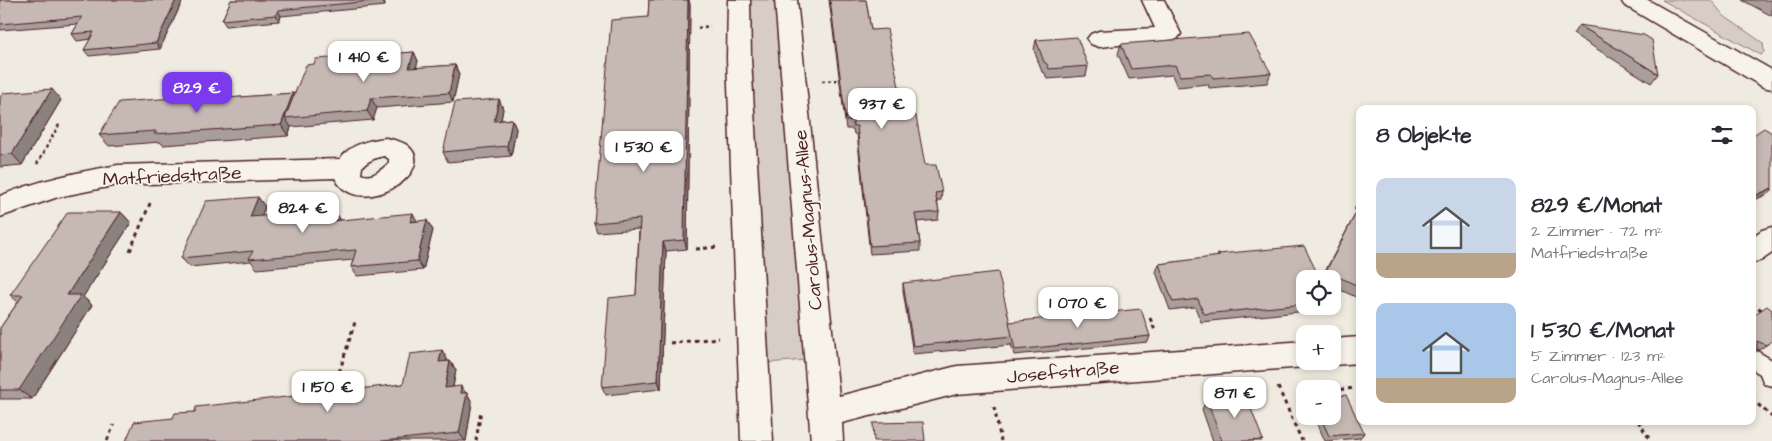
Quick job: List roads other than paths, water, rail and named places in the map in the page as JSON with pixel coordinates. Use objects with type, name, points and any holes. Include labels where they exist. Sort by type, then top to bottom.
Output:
[{"type":"street","points":[[739,0],[739,58],[757,441]]},
{"type":"street","name":"Carolus-Magnus-Allee","points":[[786,0],[826,427]]},
{"type":"street","points":[[1099,39],[1169,34],[1153,0]]},
{"type":"street","points":[[1632,0],[1772,81]]},
{"type":"street","name":"Matfriedstraße","points":[[0,207],[36,193],[86,180],[118,175],[348,168]]},
{"type":"street","points":[[1756,249],[1772,238]]},
{"type":"street","points":[[1341,351],[1356,350]]},
{"type":"street","name":"Josefstraße","points":[[826,427],[957,380],[1296,354]]},
{"type":"lane","points":[[1756,361],[1767,368],[1772,377]]}]
